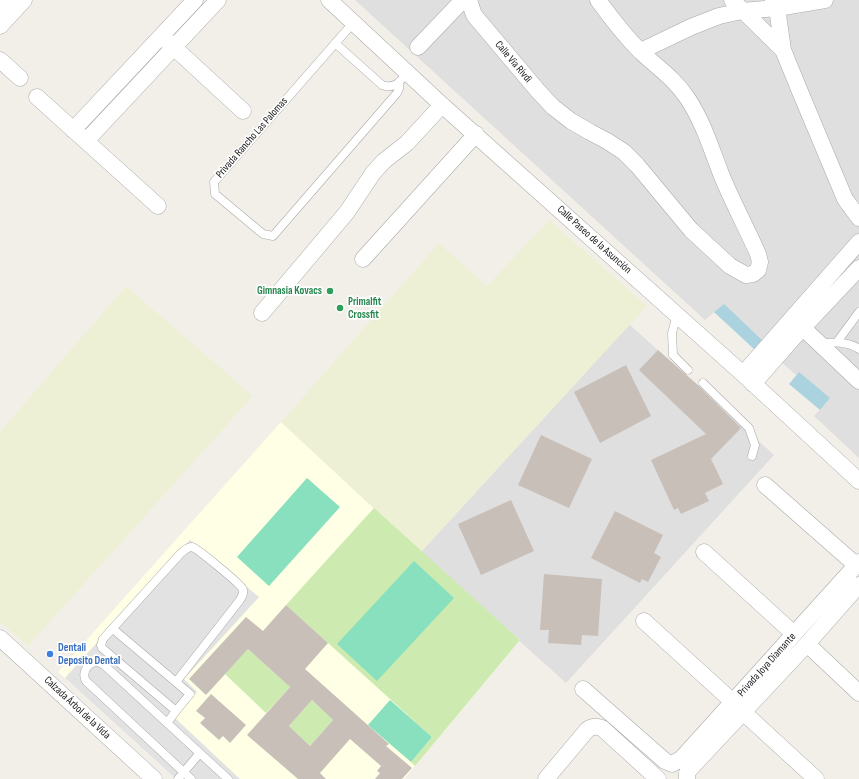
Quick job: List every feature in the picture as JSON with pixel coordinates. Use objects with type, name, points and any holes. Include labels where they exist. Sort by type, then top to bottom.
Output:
[{"type":"street","points":[[0,6],[6,0]]},
{"type":"street","points":[[0,26],[24,0]]},
{"type":"street","points":[[73,130],[195,0]]},
{"type":"street","points":[[86,141],[218,0]]},
{"type":"street","name":"Calle Paseo de la Asunción","points":[[329,0],[353,23],[403,77],[442,105],[476,134],[859,481]]},
{"type":"street","name":"Calle Via Rivdi","points":[[468,0],[474,15],[553,107],[571,120],[624,152],[637,165],[691,230],[711,249],[739,272],[746,275],[753,274],[758,270],[760,262],[758,254],[722,176],[699,118],[688,98],[676,83],[641,51]]},
{"type":"street","points":[[598,0],[612,19],[641,51],[690,27],[719,16],[737,5],[825,0]]},
{"type":"street","points":[[418,47],[454,3],[474,15]]},
{"type":"street","points":[[775,4],[784,50],[800,94],[845,198],[859,218]]},
{"type":"street","points":[[737,5],[784,50]]},
{"type":"street","points":[[162,35],[243,111]]},
{"type":"street","points":[[0,60],[20,78]]},
{"type":"street","points":[[37,97],[158,206]]},
{"type":"street","points":[[262,312],[347,212],[373,173],[384,161],[407,143],[442,105]]},
{"type":"street","points":[[363,259],[476,134]]},
{"type":"street","points":[[748,379],[811,309],[859,242]]},
{"type":"street","points":[[748,379],[803,328],[811,309],[859,268]]},
{"type":"street","points":[[803,328],[859,381]]},
{"type":"street","points":[[765,485],[858,564]]},
{"type":"street","points":[[704,552],[794,634]]},
{"type":"street","name":"Privada Joya Diamante","points":[[686,779],[687,773],[794,634],[858,564]]},
{"type":"street","name":"Privada Joya Diamante","points":[[583,690],[665,761],[672,764],[681,759],[807,644],[859,585]]},
{"type":"street","points":[[644,621],[816,779]]},
{"type":"street","name":"Calzada Árbol de la Vida","points":[[0,638],[147,777]]},
{"type":"street","points":[[807,644],[859,694]]},
{"type":"street","points":[[546,779],[592,726],[602,728],[658,779]]},
{"type":"lane","name":"Privada Rancho Las Palomas","points":[[353,23],[214,182],[215,194],[263,234],[274,236],[397,93],[403,77]]},
{"type":"lane","points":[[335,43],[382,85],[387,87],[393,86],[403,77]]},
{"type":"lane","points":[[836,342],[859,312]]},
{"type":"lane","points":[[677,315],[672,333],[673,355],[688,370]]},
{"type":"lane","points":[[821,344],[836,342],[855,346],[859,349]]},
{"type":"lane","points":[[703,384],[750,428],[755,446],[752,456]]},
{"type":"lane","points":[[176,682],[240,600],[244,592],[238,584],[193,547],[189,547],[185,550],[101,643],[102,648],[176,711]]},
{"type":"lane","points":[[113,629],[190,695],[167,723]]},
{"type":"lane","points":[[191,779],[86,681],[84,677],[84,670],[91,663],[100,663],[228,779]]},
{"type":"lane","points":[[178,779],[199,754]]},
{"type":"shaded area","points":[[355,0],[859,0],[859,458],[814,416],[827,402],[719,308],[705,320]]},
{"type":"shaded area","points":[[549,220],[647,306],[421,552],[281,422],[439,243],[487,286]]},
{"type":"shaded area","points":[[126,286],[253,396],[28,646],[0,622],[0,432]]},
{"type":"shaded area","points":[[629,324],[774,455],[566,683],[421,552]]},
{"type":"shaded area","points":[[281,422],[421,552],[520,640],[404,779],[176,779],[58,672]]},
{"type":"shaded area","points":[[190,540],[259,597],[184,679],[197,692],[175,718],[240,779],[176,779],[65,678]]},
{"type":"green space","points":[[307,478],[340,507],[269,586],[237,557]]},
{"type":"green space","points":[[374,508],[520,640],[415,766],[411,762],[432,737],[286,605]]},
{"type":"green space","points":[[414,561],[454,598],[377,681],[337,644]]},
{"type":"green space","points":[[248,649],[290,687],[266,713],[225,674]]},
{"type":"green space","points":[[312,700],[333,720],[310,746],[289,726]]},
{"type":"green space","points":[[390,700],[432,737],[411,762],[368,725]]},
{"type":"water","points":[[724,304],[763,341],[755,350],[714,312]]},
{"type":"water","points":[[799,372],[830,398],[820,410],[789,384]]},
{"type":"building","points":[[658,350],[699,386],[741,428],[711,459],[723,484],[705,493],[709,501],[681,514],[678,508],[674,510],[651,460],[706,434],[639,370]]},
{"type":"building","points":[[626,365],[651,416],[600,443],[574,392]]},
{"type":"building","points":[[541,435],[592,459],[569,508],[518,485]]},
{"type":"building","points":[[511,500],[534,551],[481,575],[458,524]]},
{"type":"building","points":[[615,511],[663,535],[654,553],[661,557],[648,582],[642,579],[640,583],[591,558]]},
{"type":"building","points":[[544,574],[602,579],[598,636],[582,635],[581,645],[548,643],[549,630],[540,630]]},
{"type":"building","points":[[286,605],[328,643],[305,669],[389,744],[386,746],[412,768],[402,779],[375,779],[380,773],[377,771],[381,766],[350,739],[320,773],[326,779],[298,779],[247,735],[290,687],[248,649],[206,695],[189,679],[246,617],[263,631]],"holes":[[[312,700],[333,720],[310,746],[289,726]]]},
{"type":"building","points":[[211,694],[246,725],[230,743],[223,736],[219,740],[200,723],[205,718],[196,711]]},
{"type":"place","name":"Gimnasia Kovacs","points":[[330,291]]},
{"type":"place","name":"Primalfit Crossfit","points":[[340,308]]},
{"type":"place","name":"Dentali Deposito Dental","points":[[50,654]]}]
